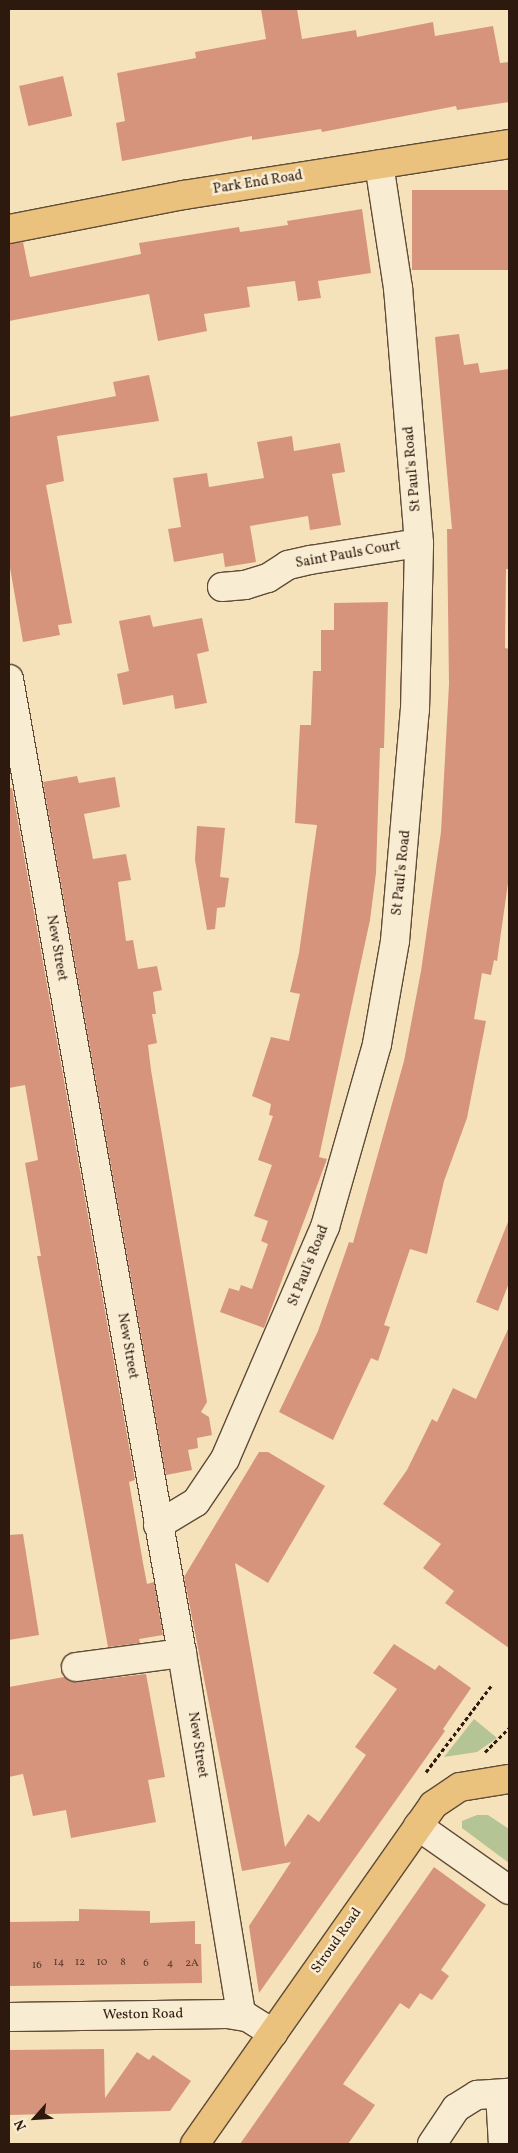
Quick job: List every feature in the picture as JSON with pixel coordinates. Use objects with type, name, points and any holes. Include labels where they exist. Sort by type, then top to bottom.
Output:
[{"type":"main road","name":"Park End Road","points":[[9,229],[184,195],[509,144]]},
{"type":"main road","name":"Stroud Road","points":[[195,2144],[433,1806],[460,1788],[509,1779]]},
{"type":"street","name":"St Paul's Road","points":[[158,1526],[196,1502],[225,1459],[322,1236],[348,1154],[377,1044],[395,941],[415,710],[419,543],[398,288],[379,164]]},
{"type":"street","name":"Saint Pauls Court","points":[[222,587],[245,586],[268,578],[288,565],[310,560],[419,543]]},
{"type":"street","name":"New Street","points":[[9,678],[182,1653],[241,2015]]},
{"type":"street","points":[[76,1667],[182,1653]]},
{"type":"street","points":[[418,1826],[509,1890]]},
{"type":"street","points":[[241,2015],[272,2033]]},
{"type":"street","name":"Weston Road","points":[[9,2017],[241,2015]]},
{"type":"street","points":[[432,2144],[456,2108],[477,2095],[505,2093],[503,2144]]},
{"type":"green space","points":[[474,1719],[497,1738],[477,1752],[444,1757]]},
{"type":"green space","points":[[477,1815],[488,1815],[509,1829],[509,1863],[462,1828],[462,1821]]},
{"type":"building","points":[[261,9],[297,9],[302,39],[356,30],[357,37],[433,22],[435,36],[493,26],[500,63],[509,62],[509,102],[457,110],[456,106],[322,132],[321,129],[252,140],[252,136],[122,161],[116,123],[125,121],[117,73],[196,58],[195,52],[266,39]]},
{"type":"building","points":[[63,76],[72,116],[28,126],[19,86]]},
{"type":"building","points":[[412,190],[509,190],[509,270],[412,270]]},
{"type":"building","points":[[362,209],[371,273],[318,281],[321,298],[298,301],[295,281],[247,287],[250,307],[204,314],[207,331],[158,341],[149,294],[9,321],[9,244],[23,242],[30,277],[141,254],[139,243],[239,227],[240,232],[288,225],[287,221]]},
{"type":"building","points":[[459,334],[464,365],[478,363],[480,373],[509,369],[509,569],[506,569],[505,648],[509,649],[509,876],[497,961],[494,960],[491,975],[482,973],[474,1019],[486,1021],[467,1118],[444,1181],[427,1254],[410,1249],[384,1325],[390,1327],[378,1361],[371,1358],[333,1440],[279,1412],[318,1331],[349,1242],[353,1243],[404,1061],[421,971],[441,832],[449,684],[447,529],[452,529],[435,337]]},
{"type":"building","points":[[149,375],[159,421],[57,436],[64,481],[46,485],[72,623],[58,625],[60,635],[23,642],[9,562],[9,417],[116,396],[113,382]]},
{"type":"building","points":[[292,436],[294,451],[340,443],[345,472],[332,474],[341,525],[310,530],[308,516],[250,526],[256,562],[225,567],[223,553],[174,562],[168,529],[181,527],[173,478],[207,473],[209,487],[264,478],[257,442]]},
{"type":"building","points":[[388,602],[384,748],[380,748],[376,873],[370,920],[319,1157],[327,1159],[264,1328],[220,1312],[229,1288],[239,1291],[241,1285],[252,1289],[268,1244],[261,1241],[268,1221],[254,1216],[272,1165],[258,1160],[273,1116],[269,1115],[271,1104],[252,1096],[271,1037],[289,1041],[300,994],[290,992],[299,953],[317,825],[295,823],[300,725],[311,725],[313,671],[321,671],[321,630],[334,630],[334,603]]},
{"type":"building","points":[[150,615],[153,627],[202,618],[209,651],[197,654],[207,703],[175,709],[173,695],[123,705],[117,674],[129,671],[119,621]]},
{"type":"building","points":[[77,776],[79,783],[115,777],[120,807],[84,814],[93,859],[126,854],[131,880],[118,882],[126,941],[133,940],[138,969],[157,966],[162,990],[153,992],[156,1014],[152,1014],[157,1043],[148,1045],[207,1402],[201,1412],[209,1417],[212,1435],[197,1438],[198,1448],[188,1450],[192,1470],[166,1475],[43,782]]},
{"type":"building","points":[[9,788],[12,788],[135,1480],[129,1482],[143,1563],[147,1584],[154,1582],[163,1635],[139,1639],[140,1643],[108,1647],[37,1256],[41,1256],[25,1163],[38,1160],[25,1085],[9,1088]]},
{"type":"building","points":[[197,826],[225,828],[220,877],[229,878],[225,907],[217,908],[215,929],[207,930],[195,860]]},
{"type":"building","points":[[508,1222],[509,1283],[498,1311],[476,1302]]},
{"type":"building","points":[[509,1327],[509,1648],[445,1603],[454,1591],[423,1568],[441,1544],[383,1504],[407,1470],[432,1419],[437,1422],[453,1388],[476,1399]]},
{"type":"building","points":[[259,1452],[268,1452],[325,1486],[268,1583],[235,1563],[285,1847],[308,1814],[319,1822],[366,1755],[355,1747],[397,1689],[373,1673],[394,1644],[435,1670],[439,1665],[471,1688],[443,1729],[445,1731],[259,1993],[249,1926],[291,1862],[242,1871],[184,1577]]},
{"type":"building","points":[[23,1534],[39,1635],[9,1640],[9,1535]]},
{"type":"building","points":[[146,1674],[165,1777],[148,1780],[156,1822],[71,1838],[66,1810],[33,1816],[23,1774],[9,1777],[9,1687],[64,1677],[78,1682]]},
{"type":"building","points":[[434,1867],[486,1905],[441,1970],[449,1976],[432,2000],[420,1993],[409,2009],[400,2003],[343,2084],[375,2105],[348,2144],[240,2144]]},
{"type":"building","points":[[79,1909],[150,1911],[150,1923],[195,1921],[195,1944],[201,1944],[202,1983],[9,1986],[9,1922],[79,1921]]},
{"type":"building","points":[[104,2049],[105,2098],[137,2052],[149,2060],[153,2055],[191,2081],[170,2111],[9,2115],[9,2050]]}]
